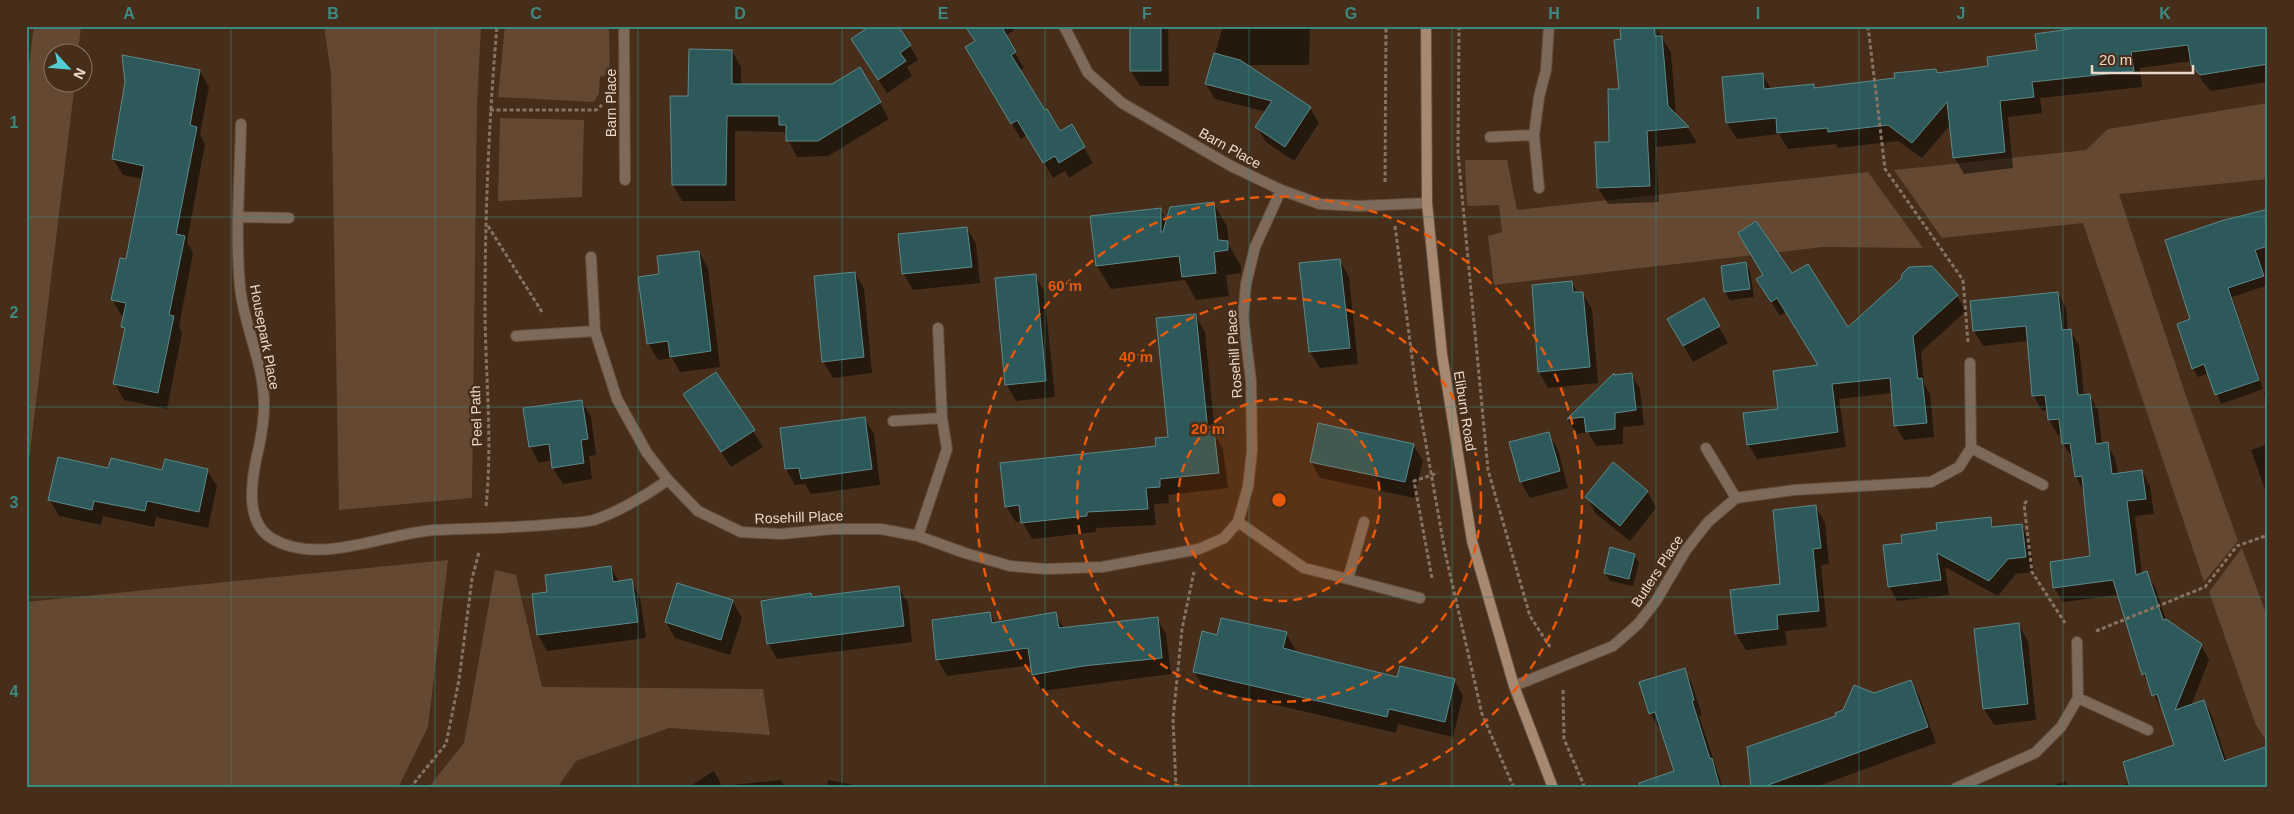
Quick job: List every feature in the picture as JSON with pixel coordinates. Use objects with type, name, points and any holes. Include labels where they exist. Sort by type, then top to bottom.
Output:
[{"type":"street","name":"Barn Place","points":[[624,26],[625,180]]},
{"type":"street","name":"Barn Place","points":[[1064,26],[1088,73],[1122,103],[1231,166],[1281,190],[1320,204],[1385,205],[1427,203]]},
{"type":"street","name":"Eliburn Road","points":[[1426,26],[1427,203],[1442,354],[1472,541],[1514,686],[1553,788]]},
{"type":"street","points":[[1538,188],[1534,135],[1539,96],[1546,70],[1549,26]]},
{"type":"street","name":"Housepark Place","points":[[241,124],[240,288],[249,337],[260,376],[264,406],[261,441],[253,478],[252,498],[254,514],[261,528],[268,536],[284,545],[299,548],[336,548],[429,530],[484,528]]},
{"type":"street","points":[[1490,137],[1534,135]]},
{"type":"street","name":"Rosehill Place","points":[[591,258],[595,331],[617,400],[647,453],[668,480],[698,511],[741,532],[781,534],[833,529],[881,529],[918,536],[965,553],[1010,566],[1046,569],[1102,567],[1199,549],[1224,538],[1238,522],[1248,487],[1252,451],[1251,381],[1244,317],[1246,284],[1255,247],[1281,190]]},
{"type":"street","points":[[239,217],[289,218]]},
{"type":"street","points":[[918,536],[947,450],[942,418],[938,328]]},
{"type":"street","points":[[516,336],[595,331]]},
{"type":"street","points":[[1706,448],[1736,498],[1794,490],[1931,482],[1959,467],[1971,448],[1970,363]]},
{"type":"street","points":[[893,421],[942,418]]},
{"type":"street","points":[[1971,448],[2043,485]]},
{"type":"street","points":[[484,528],[532,526],[593,520],[636,502],[668,480]]},
{"type":"street","name":"Butlers Place","points":[[1514,686],[1563,668],[1613,646],[1638,624],[1656,601],[1686,550],[1708,522],[1736,498]]},
{"type":"street","points":[[1238,522],[1304,568],[1420,598]]},
{"type":"street","points":[[1348,579],[1364,522]]},
{"type":"street","points":[[1956,788],[2035,754],[2061,727],[2078,698],[2077,642]]},
{"type":"street","points":[[2078,698],[2148,730]]},
{"type":"path","name":"Peel Path","points":[[410,788],[446,744],[459,680],[472,579],[484,528],[489,475],[485,304],[490,110],[497,26]]},
{"type":"path","points":[[1385,205],[1386,26]]},
{"type":"path","points":[[1459,26],[1458,153],[1488,470],[1530,616],[1563,668],[1564,739],[1585,788]]},
{"type":"path","points":[[1868,26],[1885,169],[1963,280],[1970,363]]},
{"type":"path","points":[[490,110],[596,110],[606,103]]},
{"type":"path","points":[[488,226],[546,318],[572,332]]},
{"type":"path","points":[[1420,598],[1432,578],[1414,481],[1460,466]]},
{"type":"path","points":[[2043,485],[2024,504],[2032,572],[2077,642],[2106,626],[2205,587],[2237,546],[2268,535]]},
{"type":"path","points":[[1176,788],[1173,719],[1182,629],[1199,549]]},
{"type":"shaded area","points":[[34,26],[81,26],[79,42],[42,42],[42,92],[74,92],[26,484],[26,88]]},
{"type":"shaded area","points":[[324,26],[481,26],[477,104],[472,498],[339,510],[331,74]]},
{"type":"shaded area","points":[[505,26],[609,26],[610,74],[600,77],[599,93],[594,102],[498,97]]},
{"type":"shaded area","points":[[2268,103],[2268,179],[2119,194],[2186,396],[2238,541],[2204,582],[2083,223],[1942,238],[1894,170],[2086,150],[2108,129]]},
{"type":"shaded area","points":[[500,118],[584,120],[582,197],[498,201]]},
{"type":"shaded area","points":[[1465,160],[1507,160],[1517,210],[1868,172],[1923,248],[1823,247],[1494,285],[1488,236],[1502,232],[1499,205],[1467,206]]},
{"type":"shaded area","points":[[2242,548],[2268,619],[2268,743],[2256,725],[2209,592]]},
{"type":"shaded area","points":[[448,560],[428,727],[398,788],[26,788],[26,602]]},
{"type":"shaded area","points":[[495,570],[516,575],[542,687],[763,689],[770,735],[669,728],[576,761],[557,788],[428,788],[464,743]]},
{"type":"building","points":[[870,26],[898,26],[911,45],[900,53],[906,61],[878,80],[851,39]]},
{"type":"building","points":[[965,26],[1001,26],[1016,52],[1011,55],[1045,110],[1047,109],[1060,131],[1072,124],[1085,147],[1059,163],[1055,156],[1043,163],[1017,120],[1011,124],[965,47],[975,41]]},
{"type":"building","points":[[1130,26],[1161,26],[1161,71],[1130,71]]},
{"type":"building","points":[[1620,26],[1654,26],[1655,36],[1662,36],[1668,106],[1689,127],[1647,131],[1650,186],[1597,188],[1595,142],[1609,142],[1608,89],[1619,89],[1614,40],[1621,39]]},
{"type":"building","points":[[2090,26],[2268,26],[2268,64],[2200,75],[2191,65],[2188,45],[2131,52],[2134,71],[2032,82],[2034,97],[2000,101],[2005,152],[1953,158],[1947,102],[1912,143],[1888,125],[1828,132],[1827,128],[1777,133],[1776,118],[1726,123],[1722,77],[1763,73],[1764,89],[1814,84],[1814,88],[1895,78],[1894,73],[1936,69],[1937,73],[1988,66],[1987,57],[2037,50],[2035,34]]},
{"type":"building","points":[[689,49],[732,50],[732,84],[832,84],[860,67],[881,102],[818,141],[786,141],[786,125],[779,125],[779,116],[727,116],[726,185],[672,185],[670,96],[688,96]]},
{"type":"building","points":[[1214,53],[1240,60],[1311,107],[1285,147],[1255,127],[1272,101],[1205,84]]},
{"type":"building","points":[[122,55],[200,70],[190,125],[197,127],[176,234],[185,236],[169,315],[174,316],[158,393],[113,384],[125,328],[121,327],[126,303],[111,300],[120,258],[126,259],[144,166],[112,159],[125,82]]},
{"type":"building","points":[[1214,202],[1218,240],[1228,241],[1228,250],[1214,252],[1216,273],[1182,277],[1179,256],[1096,266],[1090,216],[1161,208],[1161,232],[1163,232],[1170,207]]},
{"type":"building","points":[[2268,209],[2268,246],[2255,250],[2264,276],[2228,288],[2259,380],[2215,395],[2204,364],[2192,369],[2177,324],[2190,319],[2165,240],[2221,221]]},
{"type":"building","points":[[1756,221],[1792,273],[1808,264],[1848,327],[1901,279],[1902,274],[1909,267],[1932,266],[1958,295],[1913,336],[1918,379],[1922,378],[1927,423],[1894,426],[1890,378],[1832,384],[1838,432],[1747,445],[1743,413],[1778,409],[1773,371],[1818,365],[1777,298],[1771,302],[1756,279],[1763,275],[1738,233]]},
{"type":"building","points":[[967,227],[972,267],[902,274],[898,234]]},
{"type":"building","points":[[699,251],[711,351],[670,357],[668,341],[647,344],[638,277],[659,274],[657,256]]},
{"type":"building","points":[[1340,259],[1350,348],[1309,352],[1299,263]]},
{"type":"building","points":[[1746,262],[1750,289],[1724,292],[1721,266]]},
{"type":"building","points":[[855,272],[864,357],[822,362],[814,276]]},
{"type":"building","points":[[1036,274],[1046,381],[1005,385],[995,278]]},
{"type":"building","points":[[1572,281],[1573,292],[1583,292],[1590,367],[1538,372],[1532,285]]},
{"type":"building","points":[[2058,292],[2062,330],[2071,329],[2078,395],[2090,394],[2096,444],[2108,442],[2112,474],[2142,470],[2146,499],[2127,501],[2136,575],[2147,571],[2163,620],[2166,619],[2202,644],[2175,710],[2204,700],[2224,761],[2268,746],[2268,788],[2130,788],[2123,762],[2174,745],[2157,694],[2152,696],[2145,673],[2142,675],[2113,580],[2053,588],[2050,562],[2090,556],[2082,476],[2075,477],[2070,443],[2062,444],[2059,419],[2048,420],[2045,395],[2032,396],[2026,326],[1973,331],[1970,301]]},
{"type":"building","points":[[1704,298],[1720,326],[1683,346],[1667,319]]},
{"type":"building","points":[[1196,314],[1208,432],[1214,431],[1219,473],[1160,479],[1160,487],[1146,488],[1148,509],[1087,512],[1087,516],[1021,523],[1019,505],[1005,507],[1000,463],[1156,446],[1155,438],[1168,437],[1156,318]]},
{"type":"building","points":[[716,372],[755,430],[721,452],[683,394]]},
{"type":"building","points":[[1614,373],[1614,375],[1632,373],[1636,410],[1615,413],[1615,429],[1586,432],[1584,417],[1567,419]]},
{"type":"building","points":[[582,400],[588,439],[581,440],[584,463],[552,468],[549,444],[529,447],[523,408]]},
{"type":"building","points":[[865,417],[872,469],[801,479],[799,468],[785,469],[780,428]]},
{"type":"building","points":[[1318,423],[1414,444],[1405,482],[1310,462]]},
{"type":"building","points":[[1549,432],[1560,471],[1520,482],[1509,442]]},
{"type":"building","points":[[58,457],[108,468],[111,458],[162,470],[165,459],[208,469],[199,512],[147,501],[145,511],[94,501],[92,510],[48,500]]},
{"type":"building","points":[[1613,462],[1648,491],[1620,526],[1585,497]]},
{"type":"building","points":[[1816,505],[1821,548],[1813,549],[1819,611],[1777,615],[1778,629],[1735,634],[1730,590],[1780,584],[1773,510]]},
{"type":"building","points":[[1991,517],[1992,527],[2022,524],[2026,557],[2008,559],[1989,581],[1937,553],[1941,580],[1888,587],[1883,545],[1902,543],[1901,535],[1937,530],[1936,523]]},
{"type":"building","points":[[1610,547],[1635,554],[1629,579],[1604,573]]},
{"type":"building","points":[[611,566],[613,582],[632,579],[638,622],[537,635],[532,594],[547,592],[545,575]]},
{"type":"building","points":[[677,583],[733,600],[721,640],[665,622]]},
{"type":"building","points":[[899,586],[904,626],[767,644],[761,601],[811,593],[812,597]]},
{"type":"building","points":[[990,612],[992,623],[1056,612],[1059,628],[1158,617],[1162,658],[1083,666],[1032,675],[1028,648],[936,660],[932,620]]},
{"type":"building","points":[[1221,618],[1287,632],[1283,648],[1301,653],[1397,677],[1400,666],[1455,679],[1445,722],[1389,709],[1387,717],[1193,672],[1202,631],[1217,635]]},
{"type":"building","points":[[2019,623],[2028,704],[1983,709],[1974,629]]},
{"type":"building","points":[[1685,668],[1694,700],[1692,701],[1710,759],[1712,758],[1720,788],[1640,788],[1639,783],[1674,771],[1655,712],[1649,714],[1639,682]]},
{"type":"building","points":[[1911,680],[1928,727],[1760,788],[1751,788],[1747,747],[1836,716],[1835,713],[1843,710],[1854,685],[1874,693]]}]
